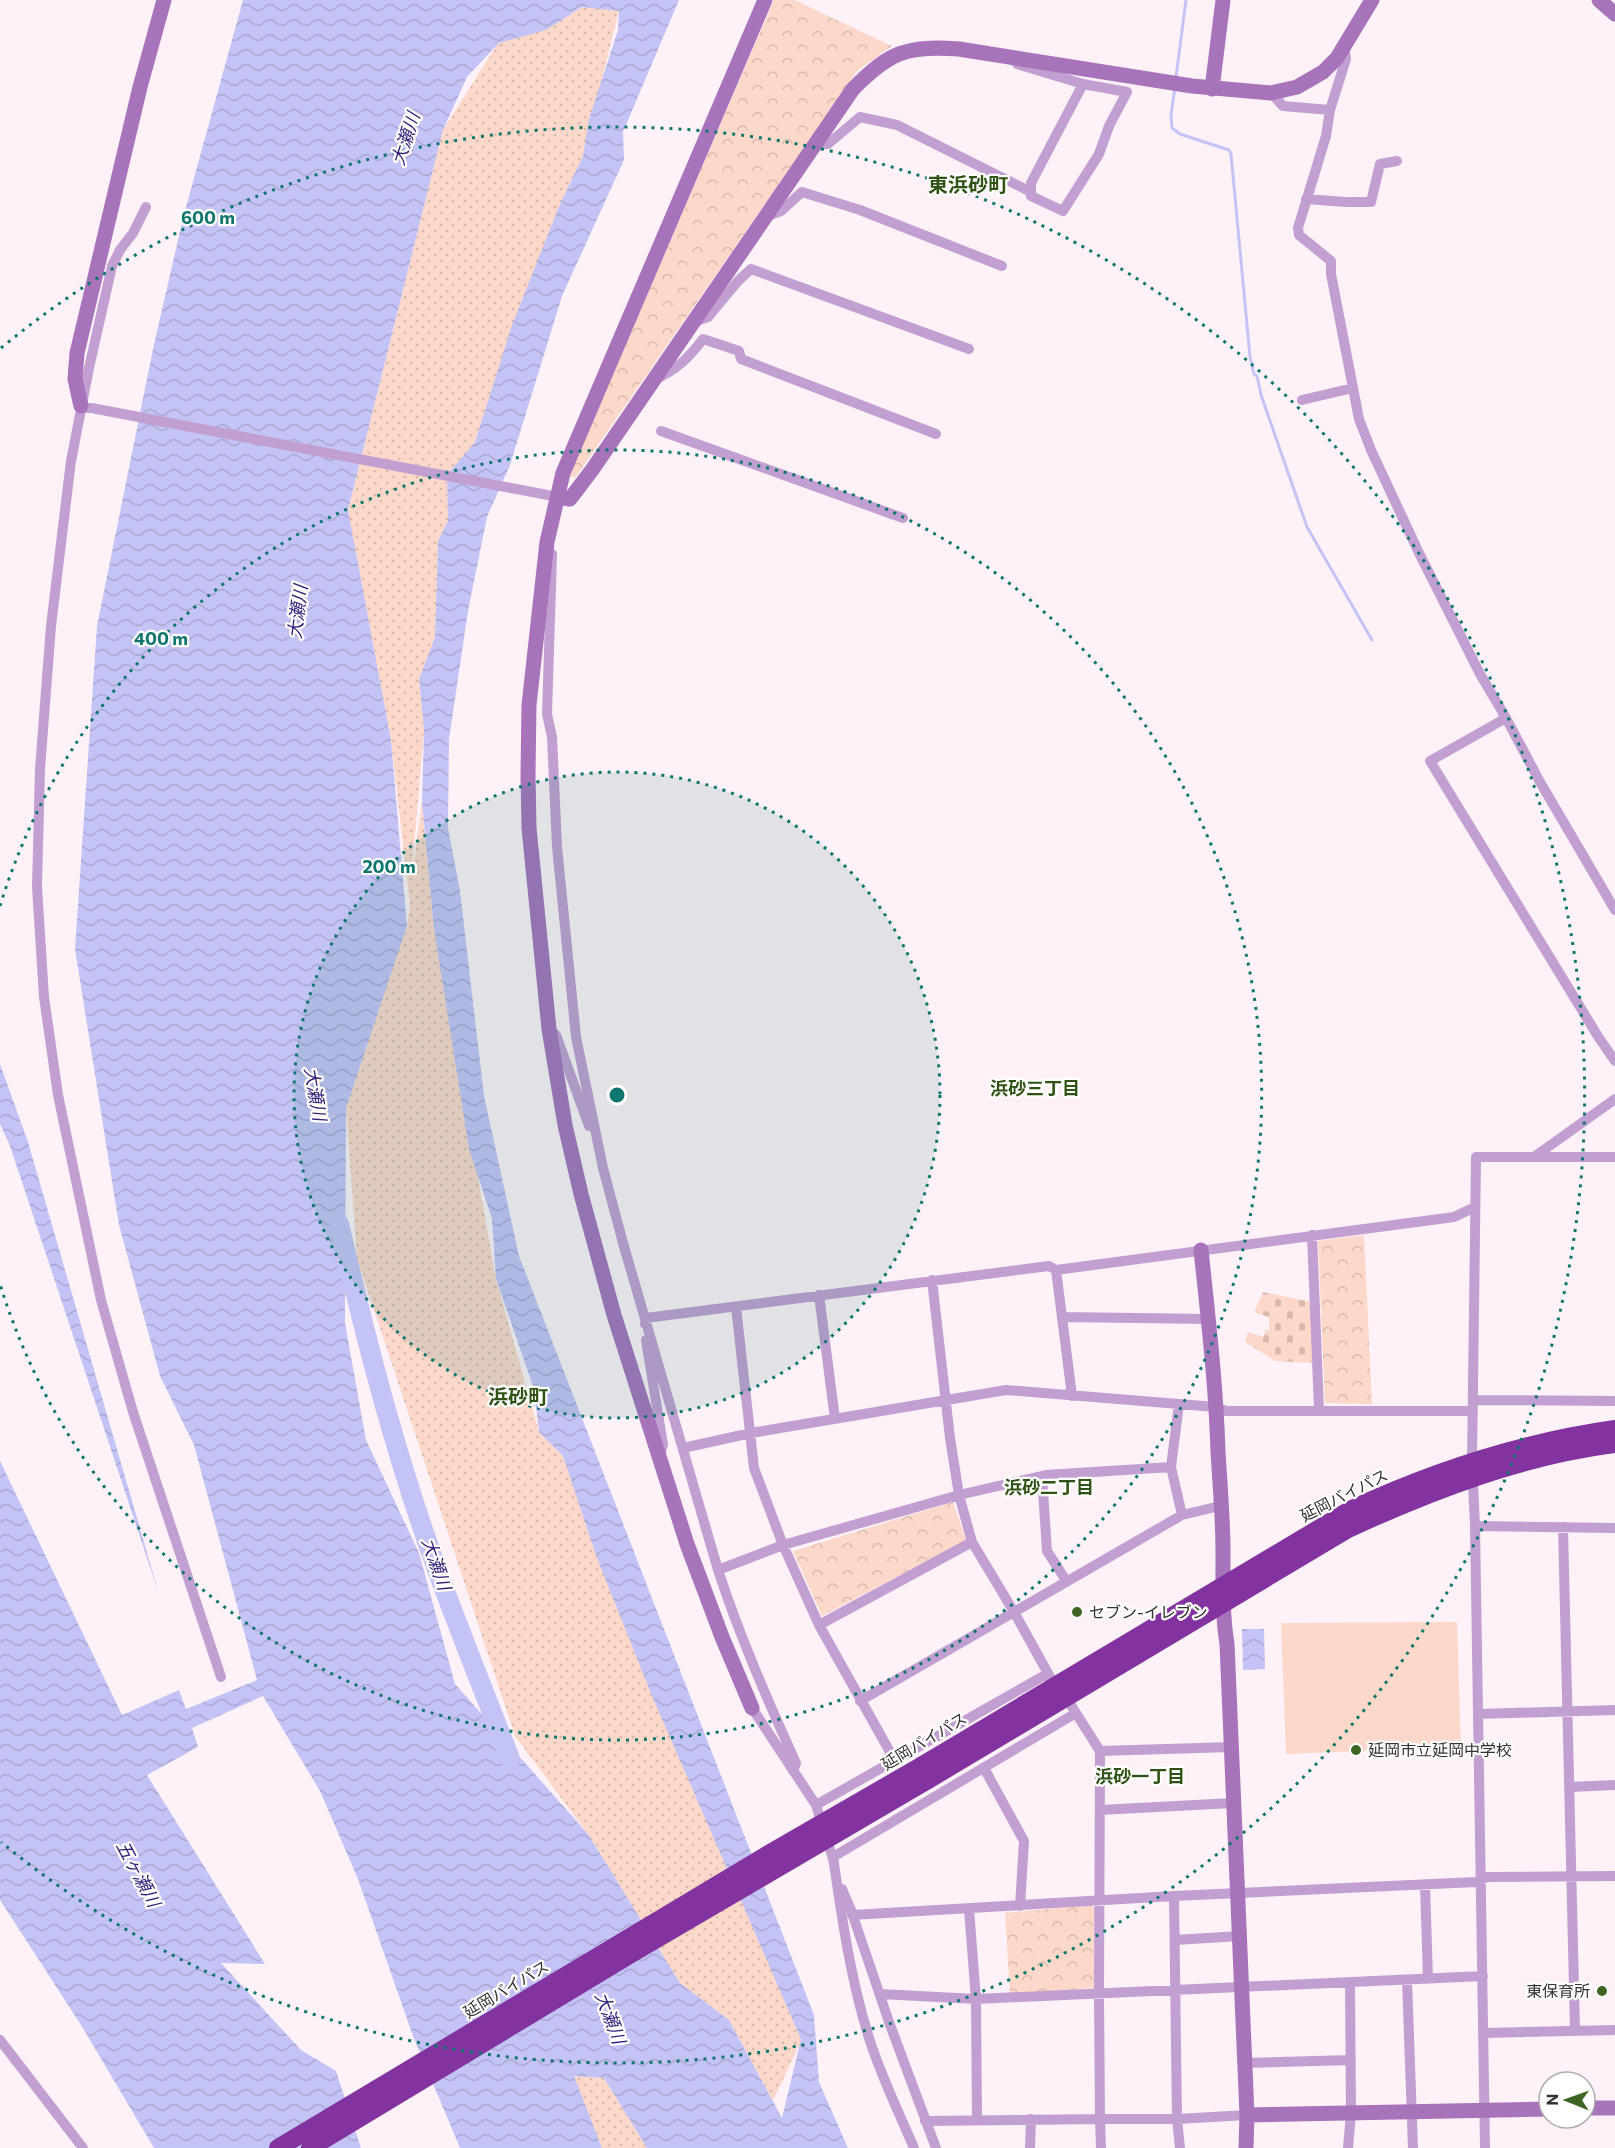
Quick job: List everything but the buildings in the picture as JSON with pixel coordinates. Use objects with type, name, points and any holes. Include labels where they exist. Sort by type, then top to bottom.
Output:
[{"type":"highway","name":"延岡バイパス","points":[[1472,1470],[1513,1449],[1568,1436],[1615,1429]]},
{"type":"highway","name":"延岡バイパス","points":[[310,2148],[925,1773],[1223,1596],[1350,1510],[1395,1490],[1472,1470],[1615,1444]]},
{"type":"highway","name":"延岡バイパス","points":[[278,2148],[772,1852],[925,1773]]},
{"type":"street","points":[[86,407],[75,379],[77,353],[137,98],[164,0]]},
{"type":"street","points":[[765,0],[552,495],[529,705],[528,775],[533,884],[549,1029],[565,1125],[614,1315],[659,1458],[687,1544],[752,1708],[816,1805],[841,1887],[936,2148]]},
{"type":"street","points":[[1212,89],[1223,0]]},
{"type":"street","points":[[86,407],[570,499],[853,89],[872,69],[900,52],[936,47],[1212,89],[1271,93],[1297,87],[1323,72],[1344,48],[1372,0]]},
{"type":"street","points":[[1599,0],[1615,14]]},
{"type":"street","points":[[1344,48],[1346,59],[1298,228],[1299,235],[1331,261],[1331,274],[1359,419],[1419,553],[1480,674],[1615,910]]},
{"type":"street","points":[[977,52],[1083,84],[1127,92],[1109,126],[1099,154],[1063,211],[1031,196],[1031,183],[1083,84]]},
{"type":"street","points":[[1271,93],[1283,106],[1330,110]]},
{"type":"street","points":[[814,145],[828,144],[860,117],[897,126],[1031,192]]},
{"type":"street","points":[[1306,199],[1371,202],[1380,164],[1396,161]]},
{"type":"street","points":[[765,217],[781,211],[802,192],[860,210],[1002,266]]},
{"type":"street","points":[[146,207],[112,266],[86,407],[67,490],[44,710],[37,887],[44,997],[58,1095],[101,1300],[133,1412],[221,1677]]},
{"type":"street","points":[[693,323],[708,317],[751,269],[969,349]]},
{"type":"street","points":[[654,380],[672,372],[691,355],[703,339],[739,351],[741,359],[936,434]]},
{"type":"street","points":[[1302,400],[1353,388]]},
{"type":"street","points":[[662,431],[903,518]]},
{"type":"street","points":[[547,542],[552,553],[547,714],[552,737],[556,847],[576,1037],[622,1243],[646,1318],[718,1570],[753,1666],[796,1763],[793,1771]]},
{"type":"street","points":[[1506,718],[1430,762],[1615,1061]]},
{"type":"street","points":[[549,1029],[556,1035],[591,1131],[598,1139]]},
{"type":"street","points":[[1534,1157],[1615,1098]]},
{"type":"street","points":[[1485,2148],[1475,1526],[1472,1470],[1476,1156],[1615,1157]]},
{"type":"street","points":[[646,1318],[1049,1266],[1056,1270],[1454,1217],[1475,1207]]},
{"type":"street","points":[[1312,1235],[1319,1410]]},
{"type":"street","points":[[1201,1250],[1216,1407],[1224,1628],[1227,1644],[1240,1936],[1247,2115],[1246,2148]]},
{"type":"street","points":[[1056,1270],[1072,1396]]},
{"type":"street","points":[[932,1280],[959,1495],[972,1542],[1061,1693],[1100,1751],[1101,2148]]},
{"type":"street","points":[[819,1295],[835,1419]]},
{"type":"street","points":[[736,1307],[753,1468],[783,1545],[819,1625],[895,1761]]},
{"type":"street","points":[[1062,1317],[1209,1319]]},
{"type":"street","points":[[646,1318],[644,1328],[663,1445],[659,1458]]},
{"type":"street","points":[[682,1448],[751,1433],[1006,1390],[1216,1407],[1226,1411],[1615,1401]]},
{"type":"street","points":[[1179,1404],[1171,1467],[1182,1515]]},
{"type":"street","points":[[718,1570],[783,1545],[959,1495],[1042,1476],[1171,1467]]},
{"type":"street","points":[[1042,1476],[1047,1551],[1067,1582]]},
{"type":"street","points":[[860,1701],[1182,1515],[1220,1506]]},
{"type":"street","points":[[1475,1526],[1615,1528]]},
{"type":"street","points":[[1563,1527],[1575,2030]]},
{"type":"street","points":[[819,1625],[972,1542]]},
{"type":"street","points":[[816,1805],[895,1761],[1061,1693]]},
{"type":"street","points":[[833,1857],[984,1768],[1061,1693]]},
{"type":"street","points":[[1478,1714],[1615,1710]]},
{"type":"street","points":[[1100,1751],[1231,1746]]},
{"type":"street","points":[[984,1768],[1024,1841],[1020,1906]]},
{"type":"street","points":[[1570,1787],[1615,1785]]},
{"type":"street","points":[[1100,1809],[1233,1803]]},
{"type":"street","points":[[833,1857],[843,1923],[870,2043],[914,2148]]},
{"type":"street","points":[[852,1915],[1174,1896],[1476,1882],[1487,1877],[1615,1876]]},
{"type":"street","points":[[1425,1885],[1428,1979]]},
{"type":"street","points":[[1174,1896],[1177,2119],[1180,2148]]},
{"type":"street","points":[[969,1909],[976,1999],[977,2120]]},
{"type":"street","points":[[1175,1940],[1240,1936]]},
{"type":"street","points":[[880,1994],[976,1999],[1242,1989],[1483,1976]]},
{"type":"street","points":[[1407,1980],[1413,2148]]},
{"type":"street","points":[[1348,2148],[1351,2113],[1350,1983]]},
{"type":"street","points":[[1483,2033],[1615,2030]]},
{"type":"street","points":[[0,2040],[83,2148]]},
{"type":"street","points":[[1245,2063],[1351,2060]]},
{"type":"street","points":[[1597,2108],[1615,2108]]},
{"type":"street","points":[[925,2121],[1177,2119],[1247,2115],[1537,2109]]},
{"type":"street","points":[[1030,2148],[1031,2119]]},
{"type":"green space","points":[[774,0],[794,0],[892,46],[857,71],[575,478],[569,476]]},
{"type":"green space","points":[[582,7],[619,10],[583,156],[560,204],[475,442],[447,475],[448,521],[438,541],[435,637],[419,679],[424,729],[411,882],[422,802],[434,929],[496,1279],[539,1432],[563,1456],[802,2039],[773,2101],[729,2020],[680,1983],[588,1834],[515,1736],[357,1258],[346,1108],[407,926],[410,905],[391,740],[348,511],[443,130],[498,43],[559,22]]},
{"type":"green space","points":[[1364,1235],[1372,1404],[1325,1403],[1318,1241]]},
{"type":"green space","points":[[1263,1292],[1311,1302],[1312,1363],[1275,1361],[1245,1342],[1248,1332],[1264,1337],[1265,1330],[1269,1330],[1269,1317],[1254,1312]]},
{"type":"green space","points":[[953,1502],[966,1540],[822,1616],[793,1551]]},
{"type":"green space","points":[[1457,1622],[1461,1747],[1286,1754],[1281,1623]]},
{"type":"green space","points":[[1091,1905],[1095,1909],[1096,1988],[1010,1994],[1005,1913]]},
{"type":"green space","points":[[573,2076],[604,2078],[647,2148],[602,2148]]},
{"type":"water","name":"五ヶ瀬川","points":[[243,0],[679,0],[623,132],[624,160],[562,296],[510,465],[487,517],[468,611],[449,739],[448,828],[460,891],[484,1096],[519,1256],[814,2015],[819,2082],[848,2148],[647,2148],[604,2078],[574,2076],[602,2148],[460,2148],[413,2036],[358,1879],[320,1791],[263,1696],[192,1728],[198,1747],[147,1775],[265,1964],[221,1963],[301,2050],[336,2071],[361,2148],[154,2148],[81,2025],[0,1900],[0,1461],[122,1715],[179,1690],[186,1709],[257,1680],[194,1445],[160,1376],[119,1225],[75,949],[97,626],[153,349],[183,218]],"holes":[[[582,7],[619,11],[618,30],[589,119],[583,156],[560,204],[512,325],[475,442],[447,475],[448,521],[438,541],[435,637],[419,679],[424,729],[422,802],[434,929],[469,1149],[492,1219],[496,1279],[534,1389],[539,1432],[563,1456],[597,1558],[652,1696],[801,2039],[782,2118],[729,2020],[680,1983],[588,1834],[455,1684],[419,1553],[366,1440],[345,1323],[346,1108],[407,926],[391,740],[348,510],[443,130],[467,77],[499,43],[546,30]]]},
{"type":"water","points":[[0,1064],[28,1142],[159,1594],[10,1146],[0,1124]]},
{"type":"water","points":[[1242,1629],[1264,1629],[1265,1669],[1243,1670]]},
{"type":"waterway","points":[[1176,77],[1186,0]]},
{"type":"waterway","points":[[1175,87],[1171,115],[1172,128],[1180,134],[1229,150],[1231,154],[1250,357],[1254,374],[1257,376],[1261,395],[1307,527],[1372,640]]},
{"type":"waterway","name":"大瀬川","points":[[339,1224],[372,1359],[425,1537],[510,1759]]},
{"type":"place","name":"セブン-イレブン","points":[[1077,1612]]},
{"type":"place","name":"延岡市立延岡中学校","points":[[1356,1750]]},
{"type":"place","name":"東保育所","points":[[1602,1991]]},
{"type":"district","name":"東浜砂町","points":[[968,185]]},
{"type":"district","name":"浜砂三丁目","points":[[1035,1089]]},
{"type":"district","name":"浜砂町","points":[[518,1397]]},
{"type":"district","name":"浜砂二丁目","points":[[1049,1488]]},
{"type":"district","name":"浜砂一丁目","points":[[1140,1777]]}]
